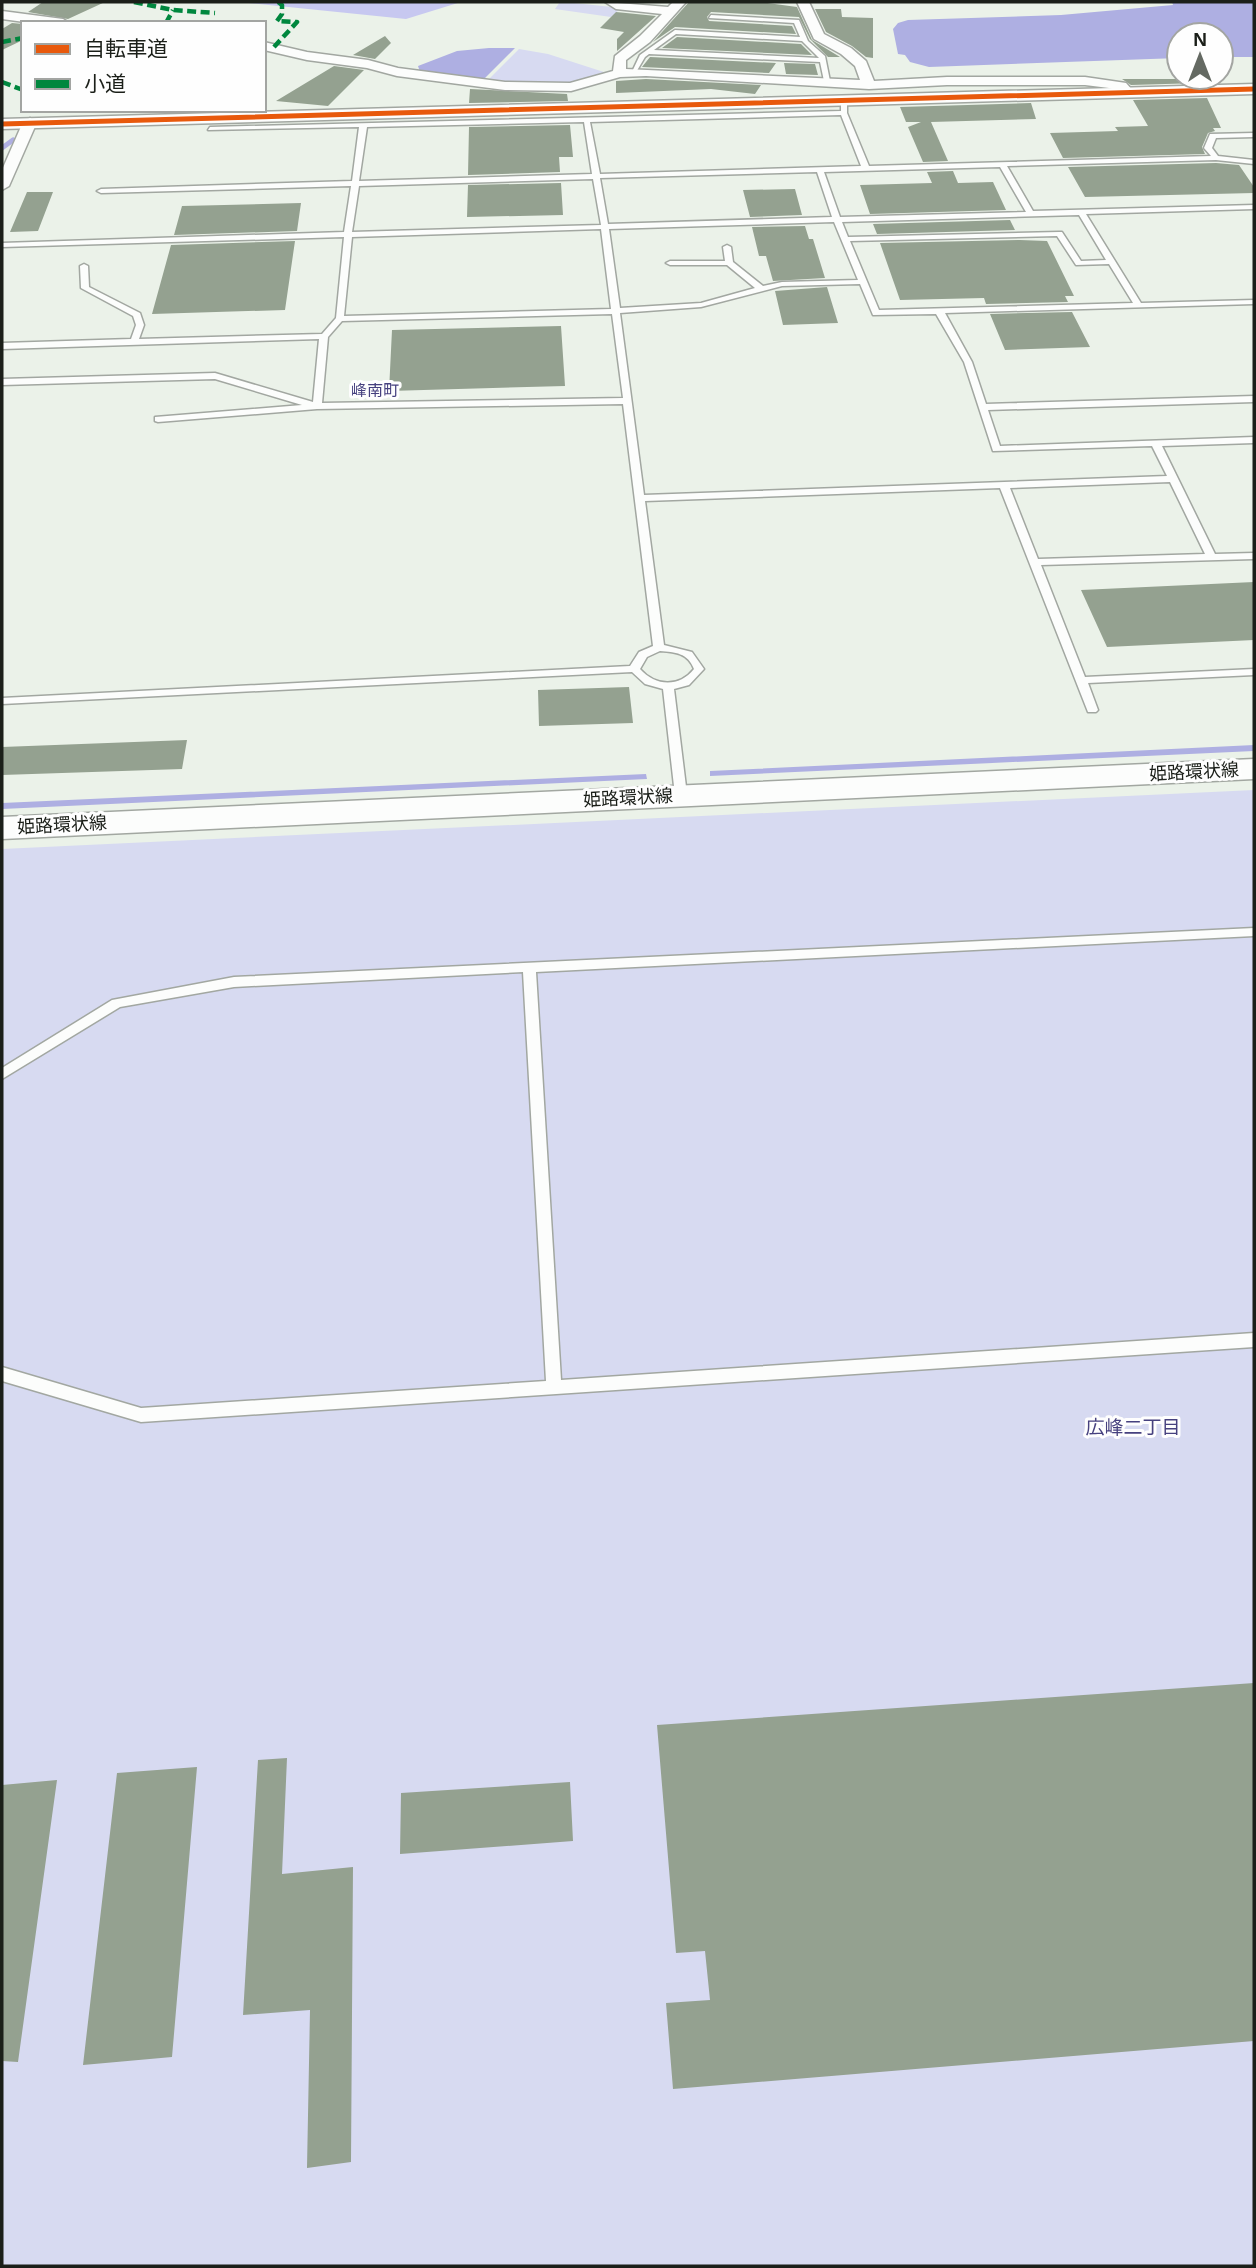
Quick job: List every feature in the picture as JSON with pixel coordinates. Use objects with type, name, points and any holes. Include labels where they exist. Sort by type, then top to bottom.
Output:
[{"type":"main road","name":"姫路環状線","points":[[2,828],[1254,769]]},
{"type":"street","points":[[611,2],[616,5],[675,6]]},
{"type":"street","points":[[803,2],[819,36],[846,51],[861,64],[869,85]]},
{"type":"street","points":[[39,20],[62,6]]},
{"type":"street","points":[[626,73],[620,59],[645,39],[675,6]]},
{"type":"street","points":[[2,15],[47,21]]},
{"type":"street","points":[[266,46],[307,56],[368,64],[397,72],[505,86],[571,87],[626,73],[869,85],[947,81],[1085,81],[1121,86],[1127,92]]},
{"type":"street","points":[[832,82],[843,106]]},
{"type":"street","points":[[2,124],[230,113],[843,106],[1127,92],[1254,89]]},
{"type":"street","points":[[2,186],[30,122]]},
{"type":"lane","points":[[711,17],[797,21],[802,39],[822,56],[832,82]]},
{"type":"lane","points":[[626,73],[642,56],[675,32],[802,39]]},
{"type":"lane","points":[[647,52],[823,60]]},
{"type":"lane","points":[[210,129],[587,122],[843,106],[866,169]]},
{"type":"lane","points":[[587,122],[605,227],[659,648]]},
{"type":"lane","points":[[317,406],[324,336],[340,319],[348,234],[363,127]]},
{"type":"lane","points":[[1216,158],[1208,148],[1213,136],[1254,135]]},
{"type":"lane","points":[[101,191],[1216,158],[1254,162]]},
{"type":"lane","points":[[1003,165],[1031,214]]},
{"type":"lane","points":[[820,170],[837,220],[876,313],[1254,302]]},
{"type":"lane","points":[[2,245],[1254,207]]},
{"type":"lane","points":[[1082,212],[1139,306]]},
{"type":"lane","points":[[845,239],[1059,234],[1079,263],[1112,262]]},
{"type":"lane","points":[[727,247],[729,263]]},
{"type":"lane","points":[[670,263],[729,263],[761,289]]},
{"type":"lane","points":[[84,266],[86,288],[137,315],[140,326],[134,342]]},
{"type":"lane","points":[[340,319],[614,311],[701,305],[782,284],[862,282]]},
{"type":"lane","points":[[939,311],[968,362],[996,449],[1254,440]]},
{"type":"lane","points":[[2,346],[324,336]]},
{"type":"lane","points":[[2,382],[215,376],[317,406]]},
{"type":"lane","points":[[983,407],[1254,399]]},
{"type":"lane","points":[[158,419],[317,406],[628,401]]},
{"type":"lane","points":[[1156,444],[1211,557]]},
{"type":"lane","points":[[641,498],[1173,480]]},
{"type":"lane","points":[[1004,485],[1092,710]]},
{"type":"lane","points":[[1034,562],[1254,556]]},
{"type":"lane","points":[[659,648],[687,652],[696,660],[699,669],[694,677],[683,684],[668,686],[652,684],[640,678],[635,669],[637,660],[645,652],[659,648]]},
{"type":"lane","points":[[2,701],[635,669]]},
{"type":"lane","points":[[1081,680],[1254,672]]},
{"type":"lane","points":[[668,686],[681,795]]},
{"type":"lane","points":[[2,1074],[117,1003],[234,982],[1254,932]]},
{"type":"lane","points":[[529,967],[554,1387]]},
{"type":"lane","points":[[2,1374],[141,1415],[1254,1340]]},
{"type":"shaded area","points":[[239,2],[461,2],[406,19]]},
{"type":"shaded area","points":[[560,2],[621,8],[611,17],[555,9]]},
{"type":"shaded area","points":[[1172,2],[1254,2],[1254,57],[1235,57],[1235,21],[1165,21],[1165,59],[929,67],[910,62],[905,55],[898,54],[893,29],[898,23],[908,20],[1061,15],[1173,5]]},
{"type":"shaded area","points":[[515,48],[482,81],[421,75],[418,66],[457,51]]},
{"type":"shaded area","points":[[519,49],[548,54],[610,74],[564,86],[486,82]]},
{"type":"shaded area","points":[[1254,745],[1254,751],[710,776],[710,771]]},
{"type":"shaded area","points":[[646,774],[647,779],[2,809],[2,803]]},
{"type":"shaded area","points":[[1254,790],[1254,2266],[2,2266],[2,849]]},
{"type":"building","points":[[43,2],[105,2],[68,19],[28,12]]},
{"type":"building","points":[[689,2],[761,2],[797,7],[812,40],[840,57],[828,57],[810,39],[799,17],[711,12],[707,17],[709,21],[792,26],[796,34],[675,27],[653,42]]},
{"type":"building","points":[[815,9],[841,9],[842,17],[873,18],[873,58],[866,57],[826,32]]},
{"type":"building","points":[[616,12],[656,16],[617,51],[617,39],[624,32],[600,28]]},
{"type":"building","points":[[12,23],[21,24],[21,41],[2,50],[2,29]]},
{"type":"building","points":[[385,36],[391,43],[375,59],[353,55]]},
{"type":"building","points":[[677,37],[801,44],[812,55],[662,48]]},
{"type":"building","points":[[650,57],[776,63],[769,73],[642,67]]},
{"type":"building","points":[[784,63],[815,64],[818,75],[786,74]]},
{"type":"building","points":[[334,66],[364,70],[328,106],[276,101]]},
{"type":"building","points":[[646,79],[761,85],[755,94],[711,89],[616,93],[616,81]]},
{"type":"building","points":[[1122,79],[1165,79],[1165,84],[1131,85]]},
{"type":"building","points":[[470,89],[567,94],[568,101],[469,103]]},
{"type":"building","points":[[1207,98],[1221,128],[1213,128],[1215,131],[1208,133],[1202,147],[1205,154],[1063,158],[1050,133],[1118,131],[1115,127],[1148,126],[1133,100]]},
{"type":"building","points":[[1031,103],[1036,119],[931,122],[948,161],[923,162],[908,127],[921,122],[906,122],[900,107]]},
{"type":"building","points":[[570,125],[573,157],[559,157],[560,172],[468,175],[469,127]]},
{"type":"building","points":[[1216,163],[1239,165],[1254,187],[1254,193],[1085,197],[1068,167]]},
{"type":"building","points":[[953,171],[958,183],[993,182],[1006,210],[870,214],[860,185],[932,183],[927,172]]},
{"type":"building","points":[[561,183],[563,215],[467,217],[468,185]]},
{"type":"building","points":[[795,189],[802,215],[750,217],[743,190]]},
{"type":"building","points":[[27,192],[53,192],[38,231],[10,232]]},
{"type":"building","points":[[301,203],[297,231],[174,235],[182,206]]},
{"type":"building","points":[[1010,220],[1015,230],[877,234],[873,224]]},
{"type":"building","points":[[805,226],[809,239],[813,239],[825,278],[773,281],[766,256],[759,256],[752,227]]},
{"type":"building","points":[[295,241],[285,310],[152,314],[171,245]]},
{"type":"building","points":[[1047,241],[1074,296],[1065,296],[1068,302],[986,304],[984,298],[900,300],[880,243]]},
{"type":"building","points":[[827,287],[838,323],[783,325],[775,291]]},
{"type":"building","points":[[1072,312],[1090,347],[1005,350],[990,314]]},
{"type":"building","points":[[561,326],[565,386],[389,391],[392,330]]},
{"type":"building","points":[[1254,582],[1254,640],[1107,647],[1081,590]]},
{"type":"building","points":[[629,687],[633,723],[539,726],[538,690]]},
{"type":"building","points":[[187,740],[182,769],[2,775],[2,747]]},
{"type":"building","points":[[1254,1683],[1254,2041],[673,2089],[666,2003],[710,2000],[705,1951],[676,1953],[657,1725]]},
{"type":"building","points":[[287,1758],[282,1874],[353,1867],[351,2162],[307,2168],[310,2010],[243,2015],[258,1760]]},
{"type":"building","points":[[197,1767],[172,2057],[83,2065],[117,1773]]},
{"type":"building","points":[[57,1780],[18,2062],[2,2061],[2,1785]]},
{"type":"building","points":[[570,1782],[573,1841],[400,1854],[401,1793]]},
{"type":"waterway","points":[[2,148],[13,140]]},
{"type":"marked path","points":[[134,2],[173,10],[215,13]]},
{"type":"marked path","points":[[274,47],[297,22],[277,21],[282,14],[282,5],[278,2]]},
{"type":"marked path","points":[[167,21],[173,10]]},
{"type":"marked path","points":[[2,42],[21,38]]},
{"type":"marked path","points":[[2,82],[21,89]]},
{"type":"cycle path","points":[[2,124],[1254,89]]},
{"type":"district","name":"峰南町","points":[[375,390]]},
{"type":"district","name":"広峰二丁目","points":[[1133,1427]]}]
